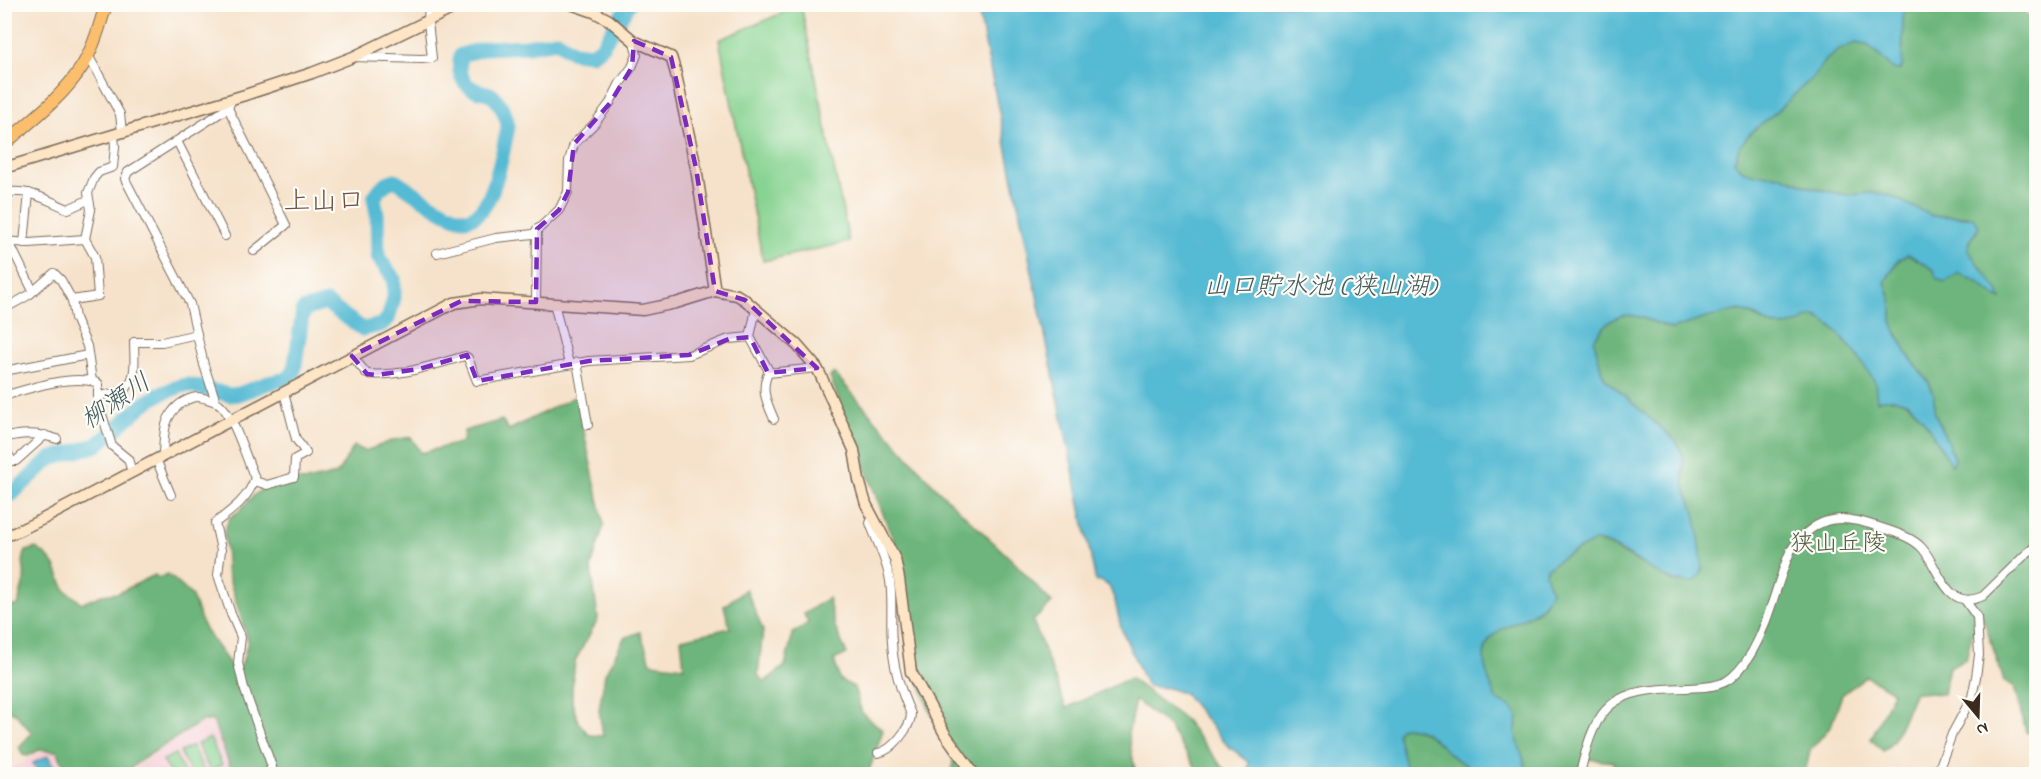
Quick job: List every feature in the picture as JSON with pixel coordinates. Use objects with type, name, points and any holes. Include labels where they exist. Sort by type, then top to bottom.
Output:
[{"type":"main road","points":[[4,144],[69,84],[88,55],[106,4]]},
{"type":"street","points":[[353,57],[432,58],[428,22],[429,4]]},
{"type":"street","points":[[4,168],[230,104],[353,57],[462,4]]},
{"type":"street","points":[[571,4],[594,12],[609,20],[634,41],[671,57],[696,168],[715,291]]},
{"type":"street","points":[[437,253],[496,238],[532,234],[559,210],[568,192],[569,160],[574,144],[595,123],[632,67],[636,55],[634,41]]},
{"type":"street","points":[[88,55],[120,114],[113,167]]},
{"type":"street","points":[[126,174],[230,104]]},
{"type":"street","points":[[230,104],[286,225],[254,250]]},
{"type":"street","points":[[177,141],[225,236]]},
{"type":"street","points":[[72,300],[98,296],[95,257],[85,239],[91,210],[88,193],[94,178],[99,172],[113,167],[126,174]]},
{"type":"street","points":[[126,174],[125,179],[190,304],[204,365],[216,400]]},
{"type":"street","points":[[4,193],[22,191],[37,194],[68,209],[88,200]]},
{"type":"street","points":[[24,243],[29,193]]},
{"type":"street","points":[[536,302],[537,229]]},
{"type":"street","points":[[7,242],[85,239]]},
{"type":"street","points":[[7,242],[33,291]]},
{"type":"street","points":[[4,309],[33,291],[54,273],[61,280],[72,300],[75,318],[88,355],[92,381]]},
{"type":"street","points":[[4,536],[23,529],[231,421],[442,308],[461,301],[481,299],[643,310],[715,291],[737,295],[797,345],[817,368],[854,450],[861,491],[897,566],[912,672],[945,734],[974,774]]},
{"type":"street","points":[[554,303],[573,363],[588,426]]},
{"type":"street","points":[[756,309],[750,337],[769,371],[764,381],[764,395],[774,419]]},
{"type":"street","points":[[99,396],[121,391],[130,383],[135,366],[134,342],[162,342],[197,334]]},
{"type":"street","points":[[352,356],[367,374],[377,375],[419,369],[465,356],[468,358],[477,381],[573,363],[689,355],[729,339],[750,337]]},
{"type":"street","points":[[4,371],[88,355]]},
{"type":"street","points":[[768,373],[817,368]]},
{"type":"street","points":[[5,393],[64,381],[98,383],[99,402],[112,446],[128,459],[132,472]]},
{"type":"street","points":[[255,481],[267,485],[294,477],[295,459],[306,453],[296,439],[284,392]]},
{"type":"street","points":[[171,495],[159,457],[167,420],[172,411],[183,402],[196,397],[216,400],[221,404],[241,442],[255,481]]},
{"type":"street","points":[[4,438],[16,434],[45,435],[57,439]]},
{"type":"street","points":[[4,447],[12,461],[16,461],[45,435]]},
{"type":"street","points":[[255,481],[239,504],[215,523],[221,550],[218,575],[231,615],[242,637],[238,663],[244,688],[272,767],[267,774]]},
{"type":"street","points":[[873,517],[870,523],[890,582],[893,608],[891,641],[895,668],[911,714],[911,721],[900,737],[884,752],[878,753]]},
{"type":"street","points":[[1580,774],[1594,731],[1601,715],[1609,705],[1635,692],[1702,688],[1718,685],[1734,675],[1760,636],[1791,550],[1799,538],[1826,521],[1838,518],[1851,519],[1909,539],[1922,548],[1954,596],[1965,600],[1983,596],[2037,546]]},
{"type":"street","points":[[1937,774],[1952,734],[1972,697],[1976,677],[1977,617],[1965,600]]},
{"type":"street","points":[[4,766],[7,774]]},
{"type":"highlighted area","points":[[634,41],[671,57],[696,168],[715,291],[745,300],[817,368],[768,373],[750,337],[729,339],[689,355],[589,361],[477,381],[467,355],[419,369],[377,375],[367,374],[352,356],[461,301],[536,302],[537,229],[559,210],[568,192],[574,144],[610,103],[632,67]]},
{"type":"shaded area","points":[[201,723],[213,723],[235,774],[124,774]]},
{"type":"shaded area","points":[[52,746],[66,774],[5,774],[5,772]]},
{"type":"green space","points":[[801,5],[849,242],[763,261],[719,40]]},
{"type":"green space","name":"狭山丘陵","points":[[1910,5],[2021,5],[2036,28],[2036,736],[2026,732],[2014,686],[2004,681],[1983,618],[1972,634],[1966,659],[1949,667],[1943,694],[1915,692],[1893,742],[1883,751],[1871,739],[1893,692],[1866,676],[1842,695],[1831,726],[1810,750],[1805,774],[1614,774],[1614,762],[1587,759],[1584,774],[1528,774],[1515,732],[1517,724],[1505,704],[1496,700],[1484,659],[1486,647],[1497,631],[1533,614],[1544,604],[1551,591],[1545,574],[1546,569],[1563,557],[1596,541],[1610,546],[1674,582],[1694,582],[1702,571],[1695,514],[1684,485],[1684,460],[1681,450],[1676,441],[1606,380],[1602,373],[1594,340],[1612,320],[1630,315],[1672,329],[1735,311],[1745,312],[1766,324],[1776,326],[1811,316],[1819,318],[1848,343],[1865,364],[1875,382],[1877,400],[1899,400],[1911,406],[1931,430],[1951,465],[1955,459],[1934,411],[1934,395],[1928,381],[1908,355],[1896,332],[1892,320],[1892,303],[1885,282],[1898,261],[1908,254],[1935,270],[1936,278],[1944,282],[1959,273],[1978,282],[2001,299],[1994,285],[1970,253],[1969,242],[1978,231],[1968,216],[1932,216],[1897,199],[1872,193],[1846,195],[1809,187],[1782,176],[1744,171],[1734,162],[1739,147],[1750,133],[1776,112],[1816,74],[1826,60],[1839,50],[1856,43],[1869,46],[1893,69],[1900,70],[1902,68],[1904,9]]},
{"type":"green space","points":[[834,373],[937,489],[1014,562],[1052,603],[1033,621],[1066,708],[1130,678],[1185,720],[1228,774],[1200,774],[1168,726],[1135,700],[1128,734],[1136,774],[952,774],[953,759],[928,707],[911,658],[904,568],[830,377]]},
{"type":"green space","points":[[576,396],[604,525],[591,567],[598,619],[575,661],[572,702],[578,722],[589,735],[603,736],[599,710],[605,674],[624,638],[640,632],[651,663],[684,667],[681,639],[730,628],[724,606],[746,589],[763,630],[758,675],[764,682],[785,666],[793,633],[808,623],[804,614],[828,598],[835,627],[847,654],[834,660],[840,680],[854,687],[862,713],[883,730],[868,774],[230,774],[230,766],[213,721],[202,721],[123,774],[68,774],[57,751],[39,750],[28,756],[23,755],[19,747],[32,733],[14,712],[5,709],[4,596],[13,607],[19,604],[24,580],[23,559],[26,551],[36,548],[47,556],[55,566],[65,590],[82,603],[102,595],[118,593],[155,575],[158,578],[168,574],[191,595],[205,630],[234,670],[242,664],[248,641],[226,569],[224,532],[230,517],[254,495],[265,488],[295,480],[306,481],[337,474],[354,446],[365,451],[394,440],[411,437],[421,453],[463,442],[464,431],[502,420],[509,430]]},
{"type":"green space","points":[[1402,727],[1425,733],[1478,774],[1407,774],[1397,733]]},
{"type":"green space","points":[[210,738],[222,765],[210,771],[197,744]]},
{"type":"green space","points":[[192,746],[205,773],[191,774],[180,752]]},
{"type":"green space","points":[[175,754],[185,774],[170,774],[163,760]]},
{"type":"water","name":"山口貯水池 (狭山湖)","points":[[977,5],[1910,5],[1904,9],[1902,68],[1893,69],[1869,46],[1856,43],[1839,50],[1826,60],[1816,74],[1776,112],[1750,133],[1739,147],[1734,162],[1744,171],[1782,176],[1809,187],[1846,195],[1872,193],[1889,195],[1932,216],[1973,217],[1979,226],[1969,241],[1968,247],[1972,256],[1998,290],[2001,299],[1978,282],[1959,273],[1945,282],[1936,278],[1934,270],[1908,254],[1897,261],[1885,282],[1892,303],[1892,320],[1896,332],[1908,355],[1928,382],[1934,395],[1934,411],[1955,459],[1951,465],[1912,406],[1892,399],[1877,401],[1875,382],[1857,355],[1832,326],[1816,316],[1806,318],[1801,323],[1786,326],[1770,325],[1756,316],[1739,310],[1672,329],[1630,315],[1612,320],[1594,340],[1602,373],[1606,380],[1676,441],[1683,458],[1686,494],[1693,507],[1698,531],[1702,562],[1701,575],[1694,582],[1681,582],[1668,578],[1621,550],[1596,541],[1563,557],[1546,569],[1545,574],[1551,591],[1544,603],[1492,637],[1486,646],[1484,660],[1496,700],[1510,706],[1517,714],[1515,732],[1528,774],[1478,774],[1452,756],[1428,734],[1421,730],[1402,727],[1397,733],[1407,774],[1247,774],[1249,762],[1227,745],[1185,694],[1168,688],[1147,686],[1121,628],[1109,586],[1101,581],[1096,582]]},
{"type":"water","points":[[48,756],[58,774],[39,774],[33,763]]},
{"type":"waterway","name":"柳瀬川","points":[[4,497],[11,495],[50,459],[97,445],[144,404],[160,394],[189,385],[230,395],[239,394],[268,383],[287,379],[294,371],[303,310],[326,303],[363,329],[381,325],[388,319],[394,298],[394,279],[378,257],[377,214],[374,198],[380,189],[395,180],[439,209],[464,219],[474,216],[483,208],[490,196],[500,166],[508,127],[506,118],[494,97],[471,88],[461,76],[461,55],[486,48],[527,46],[557,41],[573,52],[592,54],[601,48],[629,4]]},
{"type":"district","name":"上山口","points":[[324,200]]}]
